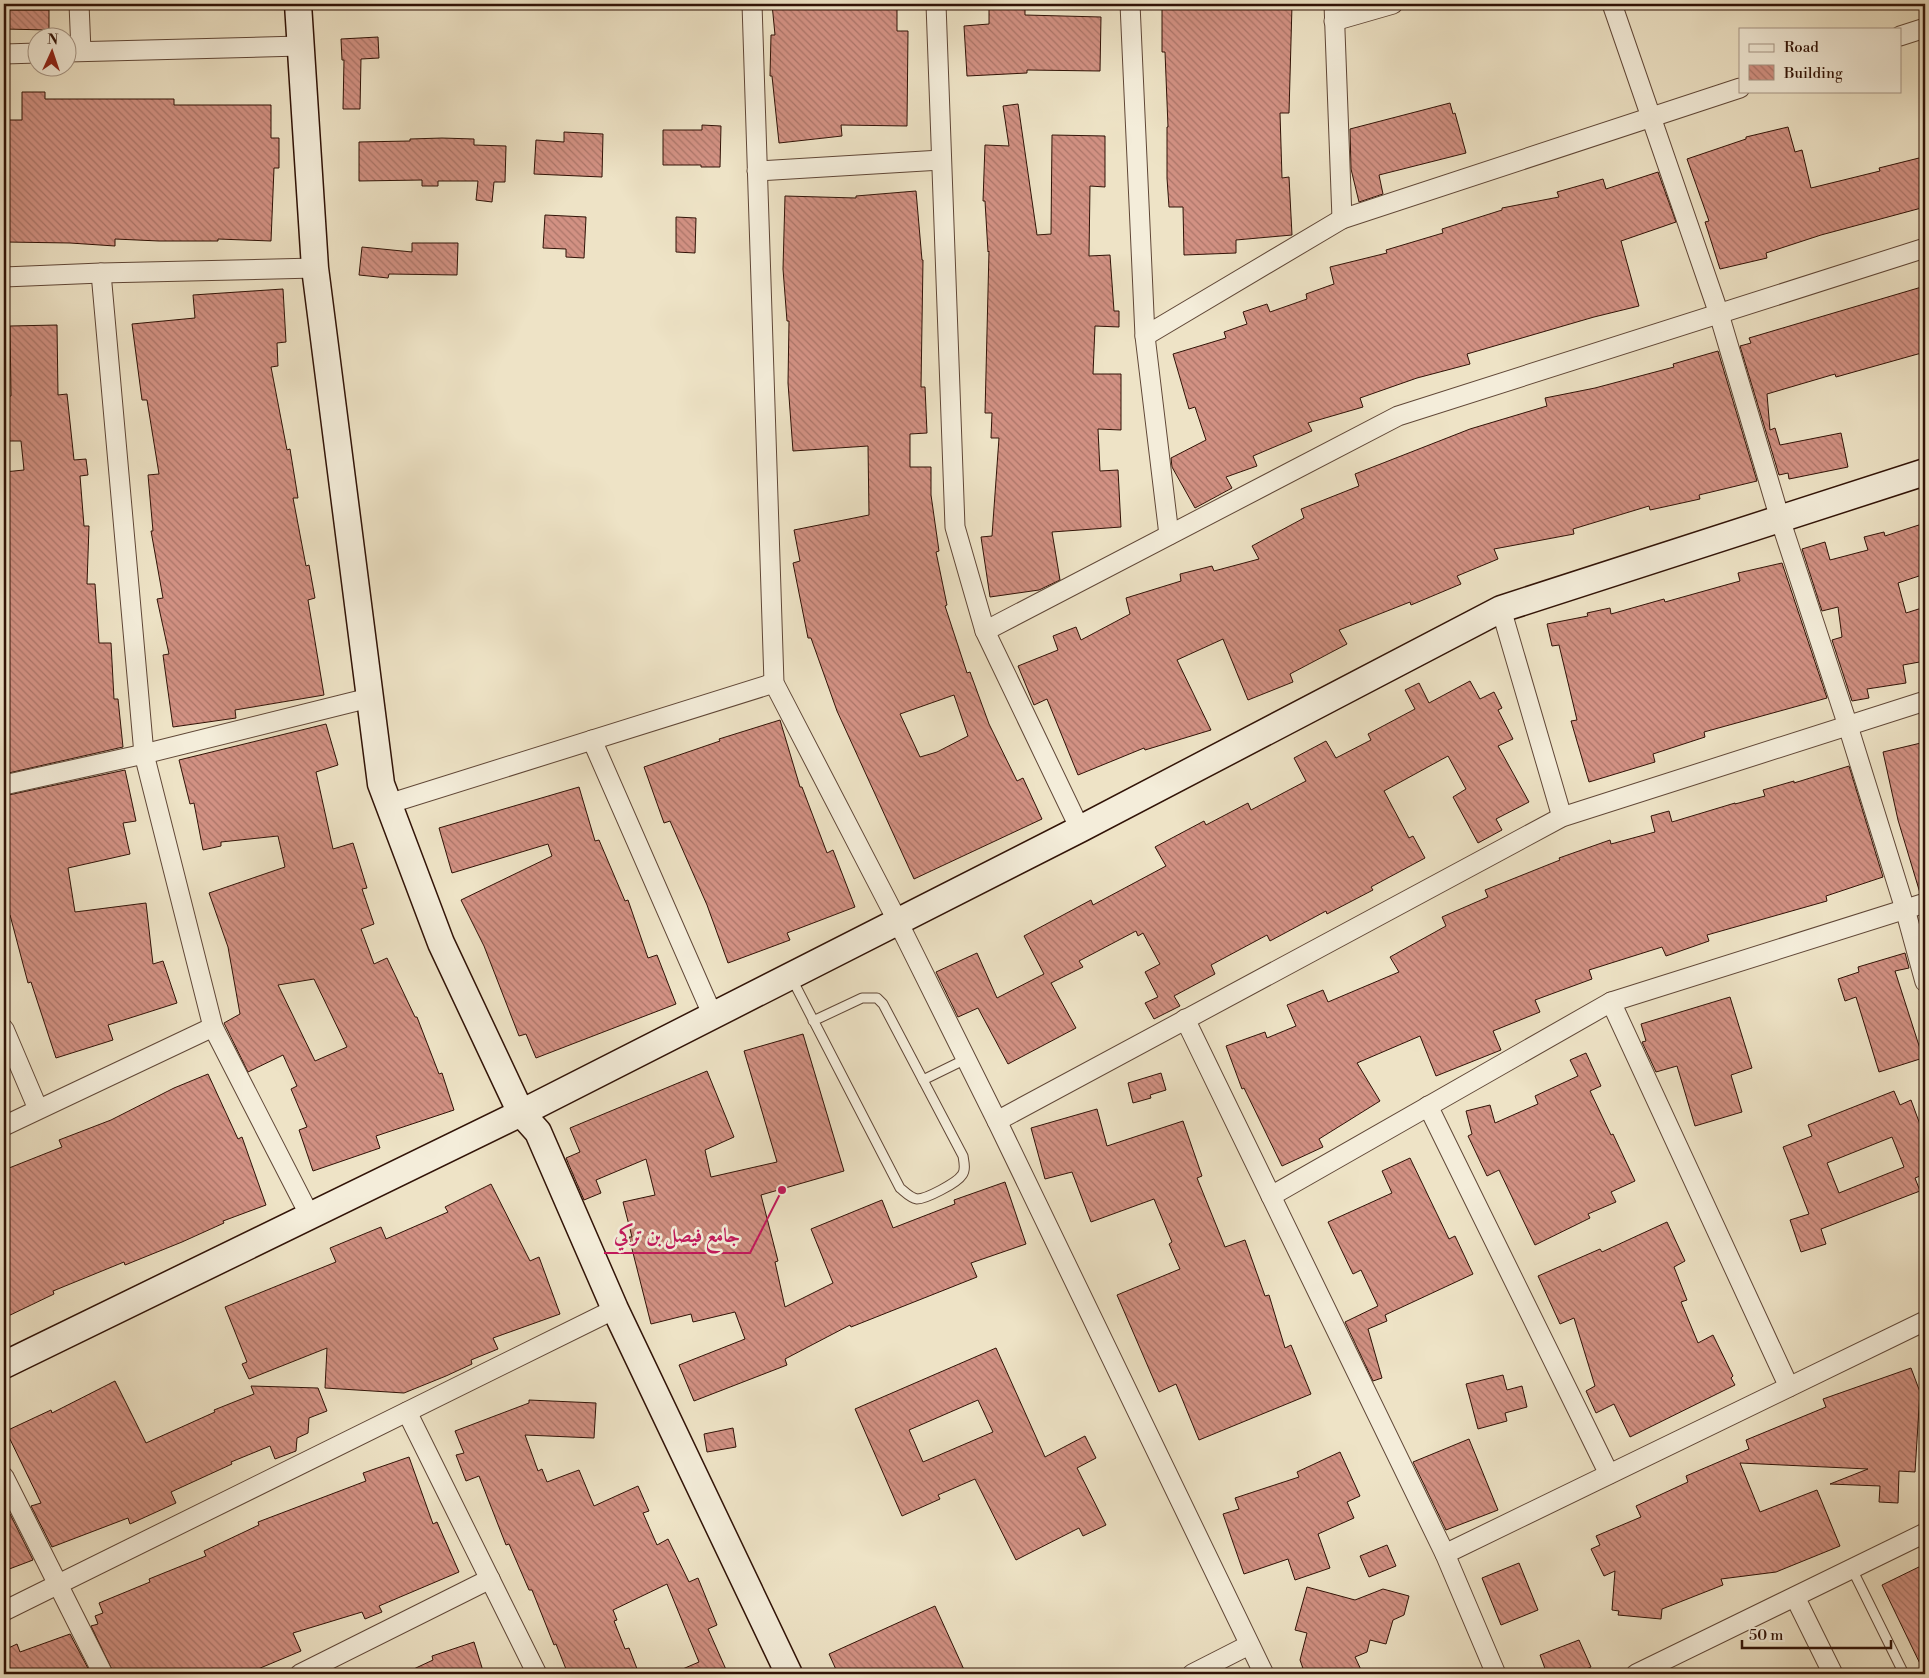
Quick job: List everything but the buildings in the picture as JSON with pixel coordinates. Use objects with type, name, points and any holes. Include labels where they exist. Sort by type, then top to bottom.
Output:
[{"type":"street","points":[[76,28],[79,4]]},
{"type":"street","points":[[298,4],[314,268],[381,784],[441,943],[521,1113],[538,1132],[615,1309],[789,1674]]},
{"type":"street","points":[[752,4],[774,683],[898,922],[997,1121],[1264,1674]]},
{"type":"street","points":[[936,4],[955,527],[985,630],[1080,829]]},
{"type":"street","points":[[1130,4],[1145,336],[1169,535]]},
{"type":"street","points":[[1342,219],[1334,12],[1393,4]]},
{"type":"street","points":[[1612,4],[1719,314],[1780,519],[1848,726],[1905,909],[1925,982]]},
{"type":"street","points":[[1902,35],[1925,28]]},
{"type":"street","points":[[78,51],[300,46]]},
{"type":"street","points":[[4,54],[28,53]]},
{"type":"street","points":[[1145,336],[1342,219],[1739,88]]},
{"type":"street","points":[[757,171],[942,160]]},
{"type":"street","points":[[985,630],[1398,416],[1925,248]]},
{"type":"street","points":[[4,277],[101,272],[314,268]]},
{"type":"street","points":[[101,272],[144,754],[213,1027],[310,1216]]},
{"type":"street","points":[[4,1365],[521,1113],[1080,829],[1502,609],[1925,472]]},
{"type":"street","points":[[1502,609],[1562,817]]},
{"type":"street","points":[[388,804],[774,683]]},
{"type":"street","points":[[4,785],[144,754],[370,698]]},
{"type":"street","points":[[997,1121],[1562,817],[1925,701]]},
{"type":"street","points":[[592,740],[713,1016]]},
{"type":"street","points":[[1271,1196],[1611,1002],[1925,903]]},
{"type":"street","points":[[1611,1002],[1789,1387]]},
{"type":"street","points":[[1185,1019],[1445,1554],[1496,1674]]},
{"type":"street","points":[[4,1126],[213,1027]]},
{"type":"street","points":[[4,1029],[38,1109]]},
{"type":"street","points":[[1428,1106],[1609,1474]]},
{"type":"street","points":[[4,1611],[615,1309]]},
{"type":"street","points":[[1445,1554],[1925,1321]]},
{"type":"street","points":[[407,1412],[537,1674]]},
{"type":"street","points":[[4,1476],[103,1674]]},
{"type":"street","points":[[1636,1674],[1925,1533]]},
{"type":"street","points":[[307,1673],[490,1579]]},
{"type":"street","points":[[1795,1597],[1833,1674]]},
{"type":"street","points":[[1192,1674],[1249,1645]]},
{"type":"lane","points":[[791,976],[813,1021],[900,1188],[911,1197],[917,1199],[956,1182],[963,1174],[965,1166],[964,1156],[883,1004],[877,998],[862,998],[813,1021]]},
{"type":"lane","points":[[923,1080],[966,1059]]},
{"type":"lane","points":[[1852,1568],[1904,1674]]},
{"type":"place","name":"جامع فيصل بن تركي","points":[[782,1190]]}]
